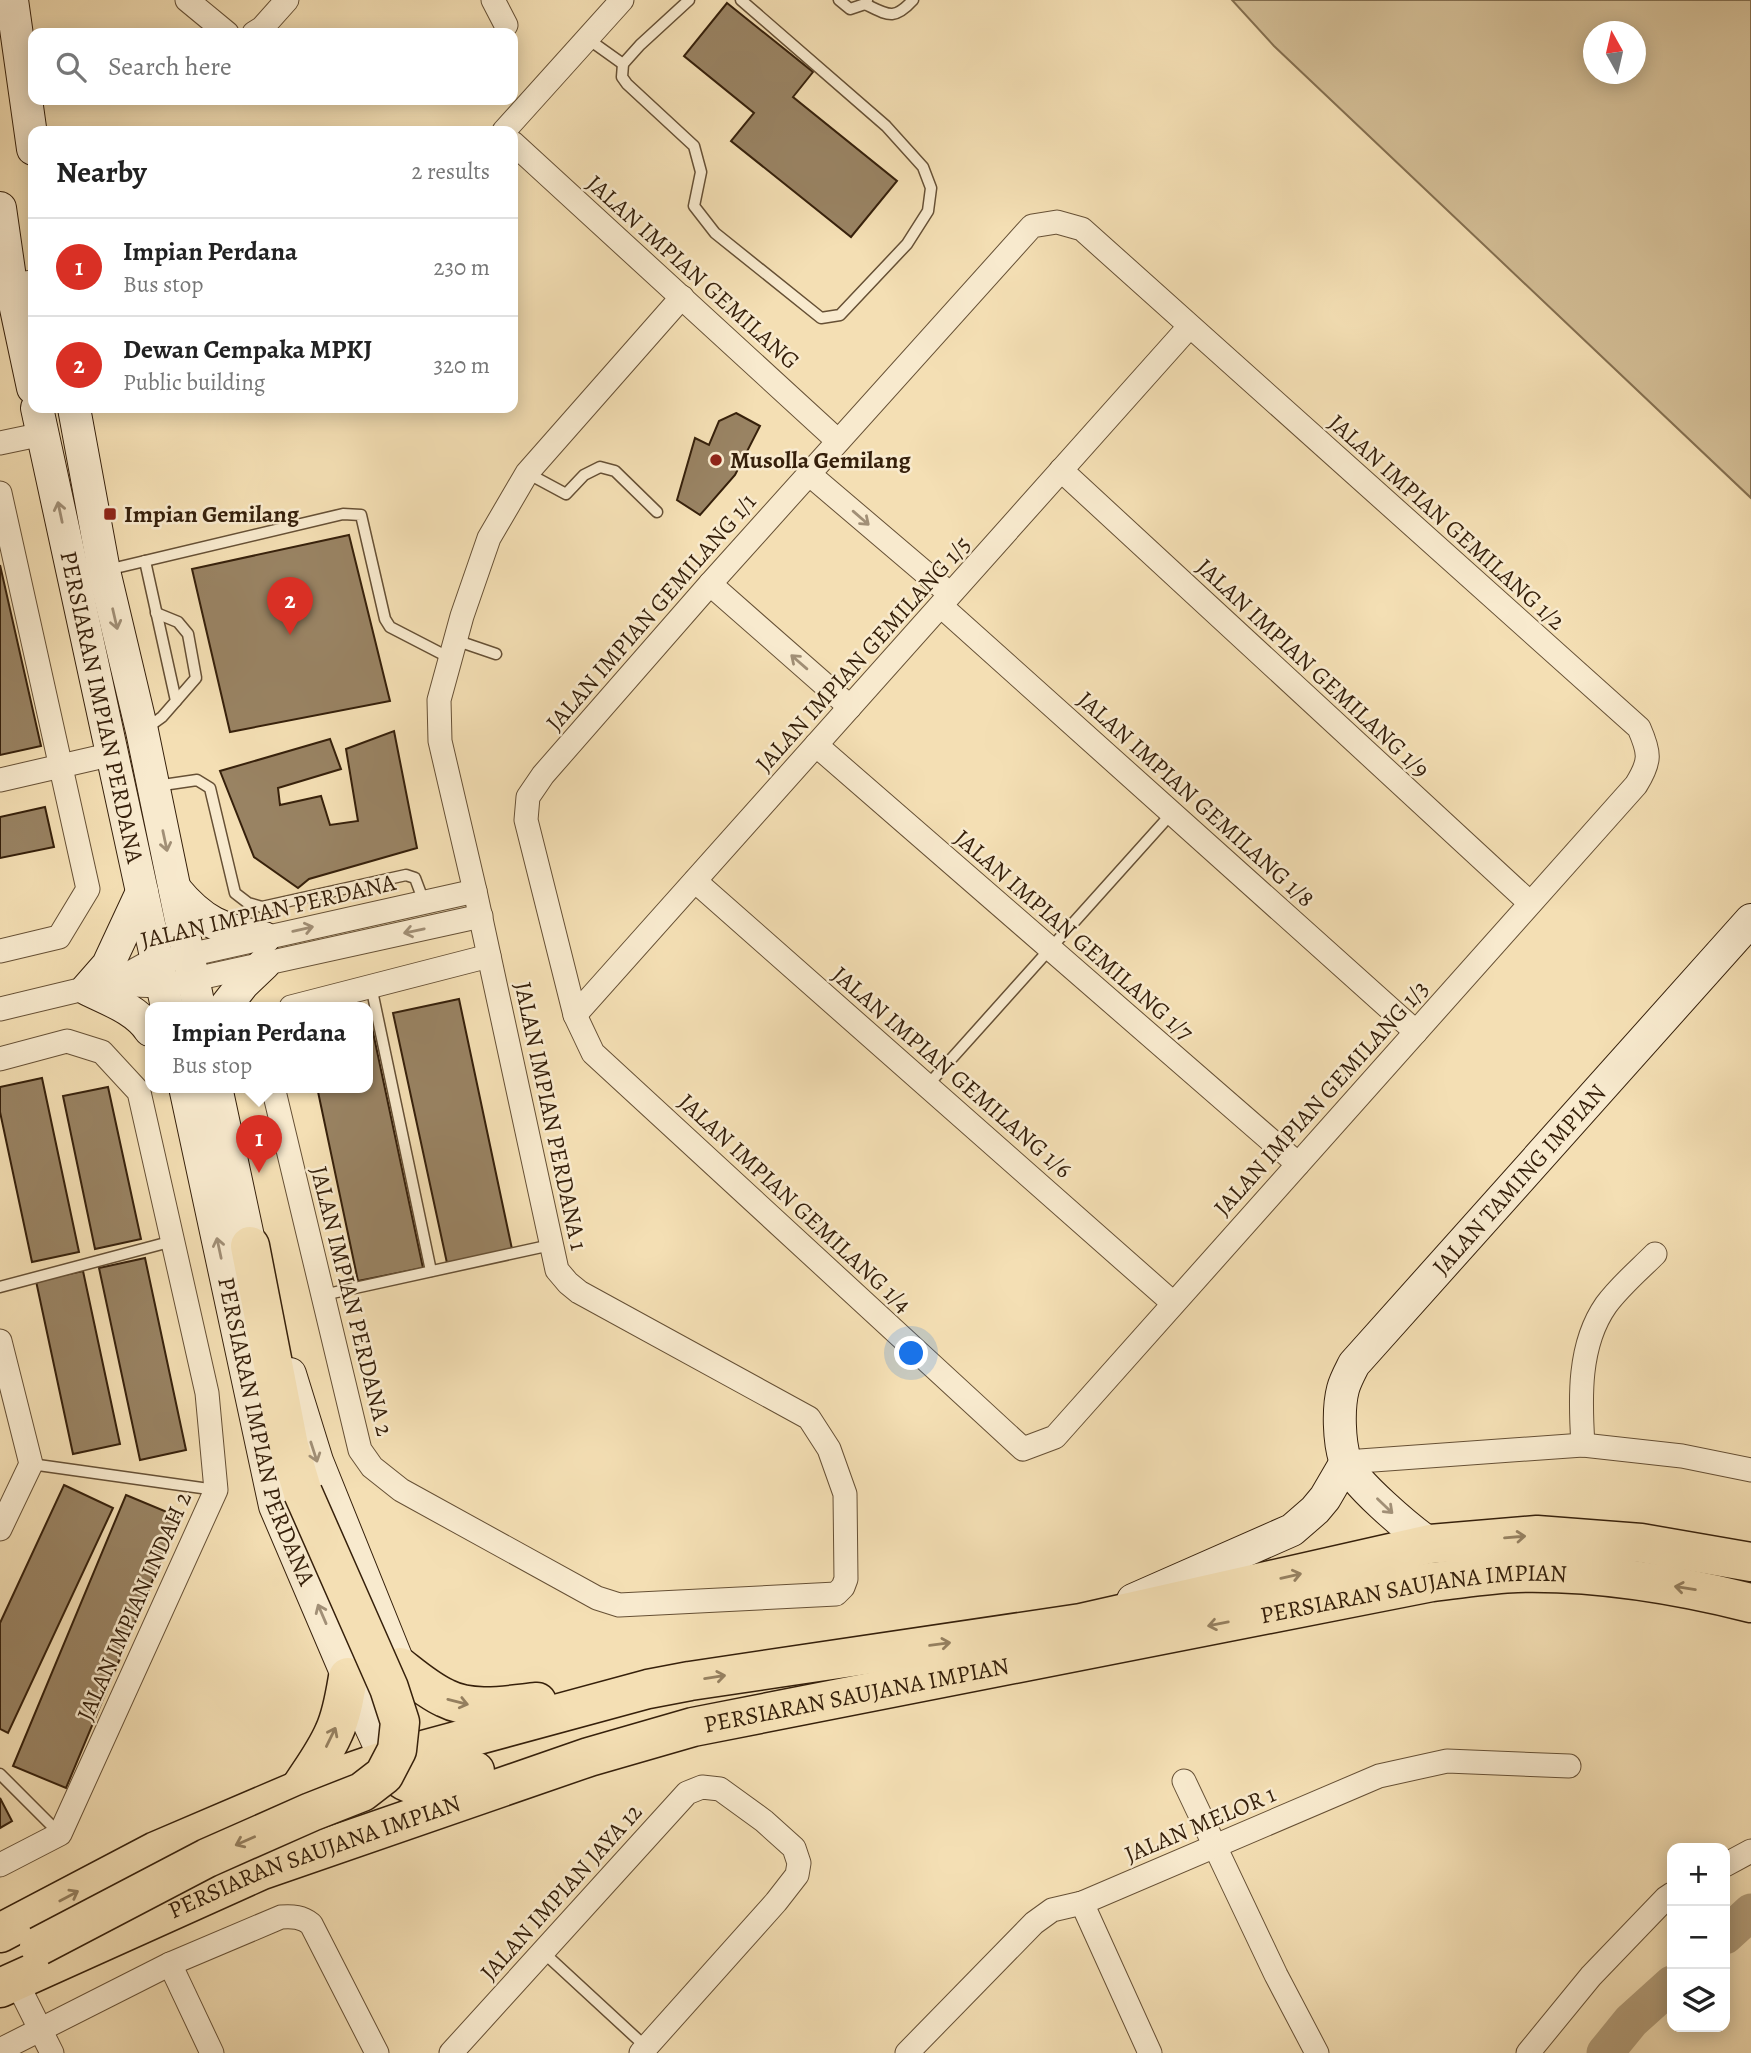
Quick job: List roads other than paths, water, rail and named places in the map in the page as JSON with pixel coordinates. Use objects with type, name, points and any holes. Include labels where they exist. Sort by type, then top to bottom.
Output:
[{"type":"highway","points":[[5,1980],[39,1946],[207,1858],[362,1792],[384,1775],[397,1750],[400,1722],[389,1688],[303,1493],[289,1446],[250,1246]]},
{"type":"highway","name":"PERSIARAN SAUJANA IMPIAN","points":[[0,1933],[156,1851],[299,1790],[399,1766],[648,1689],[1081,1623],[1430,1544],[1537,1535],[1641,1543],[1751,1562]]},
{"type":"highway","name":"PERSIARAN SAUJANA IMPIAN","points":[[5,1980],[262,1870],[589,1757],[692,1727],[1432,1582],[1517,1573],[1609,1577],[1702,1591],[1751,1604]]},
{"type":"highway","points":[[400,1667],[447,1700],[473,1705],[505,1706],[648,1689]]},
{"type":"highway","points":[[299,1790],[335,1731],[343,1707],[348,1677]]},
{"type":"highway","points":[[262,1870],[281,1849],[389,1800],[399,1766],[425,1786],[447,1782],[508,1759],[617,1730],[636,1726],[692,1727]]},
{"type":"street","points":[[12,0],[30,126]]},
{"type":"street","points":[[187,0],[221,28]]},
{"type":"street","points":[[262,28],[287,0]]},
{"type":"street","points":[[493,0],[506,25]]},
{"type":"street","points":[[509,126],[622,0]]},
{"type":"street","name":"JALAN IMPIAN GEMILANG","points":[[518,148],[838,441]]},
{"type":"street","points":[[0,208],[22,284],[28,341]]},
{"type":"street","name":"JALAN IMPIAN GEMILANG 1/1","points":[[575,1015],[526,820],[528,797],[543,775],[710,584],[1032,226],[1057,222],[1082,229],[1189,327]]},
{"type":"street","name":"JALAN IMPIAN PERDANA 1","points":[[682,297],[527,473],[489,538],[462,616],[439,700],[440,741],[481,916],[557,1270],[579,1292],[809,1418],[829,1449],[845,1494]]},
{"type":"street","name":"JALAN IMPIAN GEMILANG 1/5","points":[[575,1015],[1189,327]]},
{"type":"street","name":"JALAN IMPIAN GEMILANG 1/2","points":[[1189,327],[1639,728],[1647,747],[1647,768]]},
{"type":"street","name":"PERSIARAN IMPIAN PERDANA","points":[[75,413],[104,571],[142,731],[194,981]]},
{"type":"street","points":[[0,443],[40,421]]},
{"type":"street","name":"PERSIARAN IMPIAN PERDANA","points":[[40,421],[163,985]]},
{"type":"street","name":"JALAN IMPIAN GEMILANG 1/9","points":[[1062,470],[1530,903]]},
{"type":"street","name":"JALAN IMPIAN GEMILANG 1/8","points":[[809,474],[1172,813],[1416,1032]]},
{"type":"street","points":[[0,493],[88,889],[59,937],[0,951]]},
{"type":"street","points":[[710,584],[850,708]]},
{"type":"street","name":"JALAN IMPIAN GEMILANG 1/7","points":[[816,745],[1298,1164]]},
{"type":"street","points":[[0,780],[113,754]]},
{"type":"street","name":"JALAN IMPIAN GEMILANG 1/3","points":[[1023,1450],[1055,1437],[1636,785],[1647,768]]},
{"type":"street","name":"JALAN IMPIAN GEMILANG 1/6","points":[[695,881],[1173,1303]]},
{"type":"street","points":[[175,889],[192,909],[264,951],[229,1002]]},
{"type":"street","name":"JALAN IMPIAN PERDANA","points":[[0,1009],[100,985],[163,985],[194,981],[264,951],[424,902],[475,891]]},
{"type":"street","points":[[142,892],[100,985],[145,1023]]},
{"type":"street","name":"JALAN IMPIAN PERDANA","points":[[264,951],[481,916]]},
{"type":"street","name":"JALAN TAMING IMPIAN","points":[[1430,1544],[1407,1527],[1365,1487],[1346,1462],[1339,1418],[1343,1388],[1354,1364],[1751,920]]},
{"type":"street","points":[[310,1002],[489,956]]},
{"type":"street","name":"JALAN IMPIAN GEMILANG 1/4","points":[[575,1015],[593,1053],[1023,1450]]},
{"type":"street","name":"JALAN IMPIAN INDAH 2","points":[[0,1059],[67,1041],[102,1052],[139,1093],[207,1393],[216,1490],[60,1834]]},
{"type":"street","name":"PERSIARAN IMPIAN PERDANA","points":[[186,1093],[275,1506],[348,1677],[399,1766]]},
{"type":"street","name":"PERSIARAN IMPIAN PERDANA","points":[[217,1093],[250,1246],[317,1461],[400,1667],[407,1718],[399,1766]]},
{"type":"street","name":"JALAN IMPIAN PERDANA 2","points":[[274,1093],[360,1450],[372,1467],[401,1490],[597,1598],[619,1605],[836,1594],[846,1579],[845,1494]]},
{"type":"street","points":[[1583,1446],[1580,1399],[1590,1333],[1607,1304],[1654,1254]]},
{"type":"street","points":[[0,1341],[31,1464],[0,1529]]},
{"type":"street","points":[[1081,1623],[1292,1530],[1325,1498],[1346,1462],[1583,1446],[1682,1456],[1751,1469]]},
{"type":"street","name":"JALAN MELOR 1","points":[[907,2053],[1034,1923],[1052,1910],[1082,1903],[1379,1776],[1447,1761],[1569,1766]]},
{"type":"street","points":[[1184,1781],[1276,1975],[1317,2053]]},
{"type":"street","name":"JALAN IMPIAN JAYA 12","points":[[451,2053],[687,1793],[702,1787],[720,1789],[764,1821],[794,1848],[799,1863],[797,1875],[644,2050]]},
{"type":"street","points":[[0,1865],[60,1834]]},
{"type":"street","points":[[1730,1862],[1751,1852]]},
{"type":"street","points":[[1528,2053],[1591,1976],[1667,1897]]},
{"type":"street","points":[[1082,1903],[1150,2053]]},
{"type":"street","points":[[0,2050],[170,1964],[281,1917],[297,1917],[312,1924],[377,2053]]},
{"type":"street","points":[[170,1964],[212,2053]]},
{"type":"street","points":[[5,1980],[41,2029],[52,2053]]},
{"type":"lane","points":[[690,0],[623,64],[622,77],[694,146],[701,172],[694,206],[715,233],[821,318],[840,314],[907,244],[928,211],[931,188],[923,167],[886,126],[741,0]]},
{"type":"lane","points":[[839,0],[850,9],[866,2],[887,15],[903,11],[914,0]]},
{"type":"lane","points":[[588,39],[623,64]]},
{"type":"lane","points":[[527,473],[566,494],[584,475],[600,467],[615,471],[657,512]]},
{"type":"lane","points":[[104,571],[343,514],[361,515],[385,619],[390,627],[453,649],[496,654]]},
{"type":"lane","points":[[145,561],[176,701]]},
{"type":"lane","points":[[142,731],[162,717],[196,678],[188,634],[178,622],[156,613]]},
{"type":"lane","points":[[153,786],[197,780],[210,788],[234,893],[248,903],[262,907],[406,875],[415,878],[424,902]]},
{"type":"lane","points":[[927,1086],[1172,813]]},
{"type":"lane","points":[[371,986],[431,1271]]},
{"type":"lane","points":[[0,1287],[173,1241]]},
{"type":"lane","points":[[323,1295],[551,1245]]},
{"type":"lane","points":[[31,1464],[216,1490]]},
{"type":"lane","points":[[0,1774],[60,1834]]},
{"type":"lane","points":[[542,1952],[644,2050]]},
{"type":"waterway","points":[[1730,1931],[1751,1912]]},
{"type":"waterway","points":[[1605,2053],[1631,2021],[1667,1989]]},
{"type":"place","name":"Musolla Gemilang","points":[[716,460]]},
{"type":"place","name":"Impian Gemilang","points":[[110,514]]},
{"type":"place","name":"Dewan Cempaka MPKJ","points":[[290,635]]},
{"type":"place","name":"Impian Perdana","points":[[259,1173]]}]
